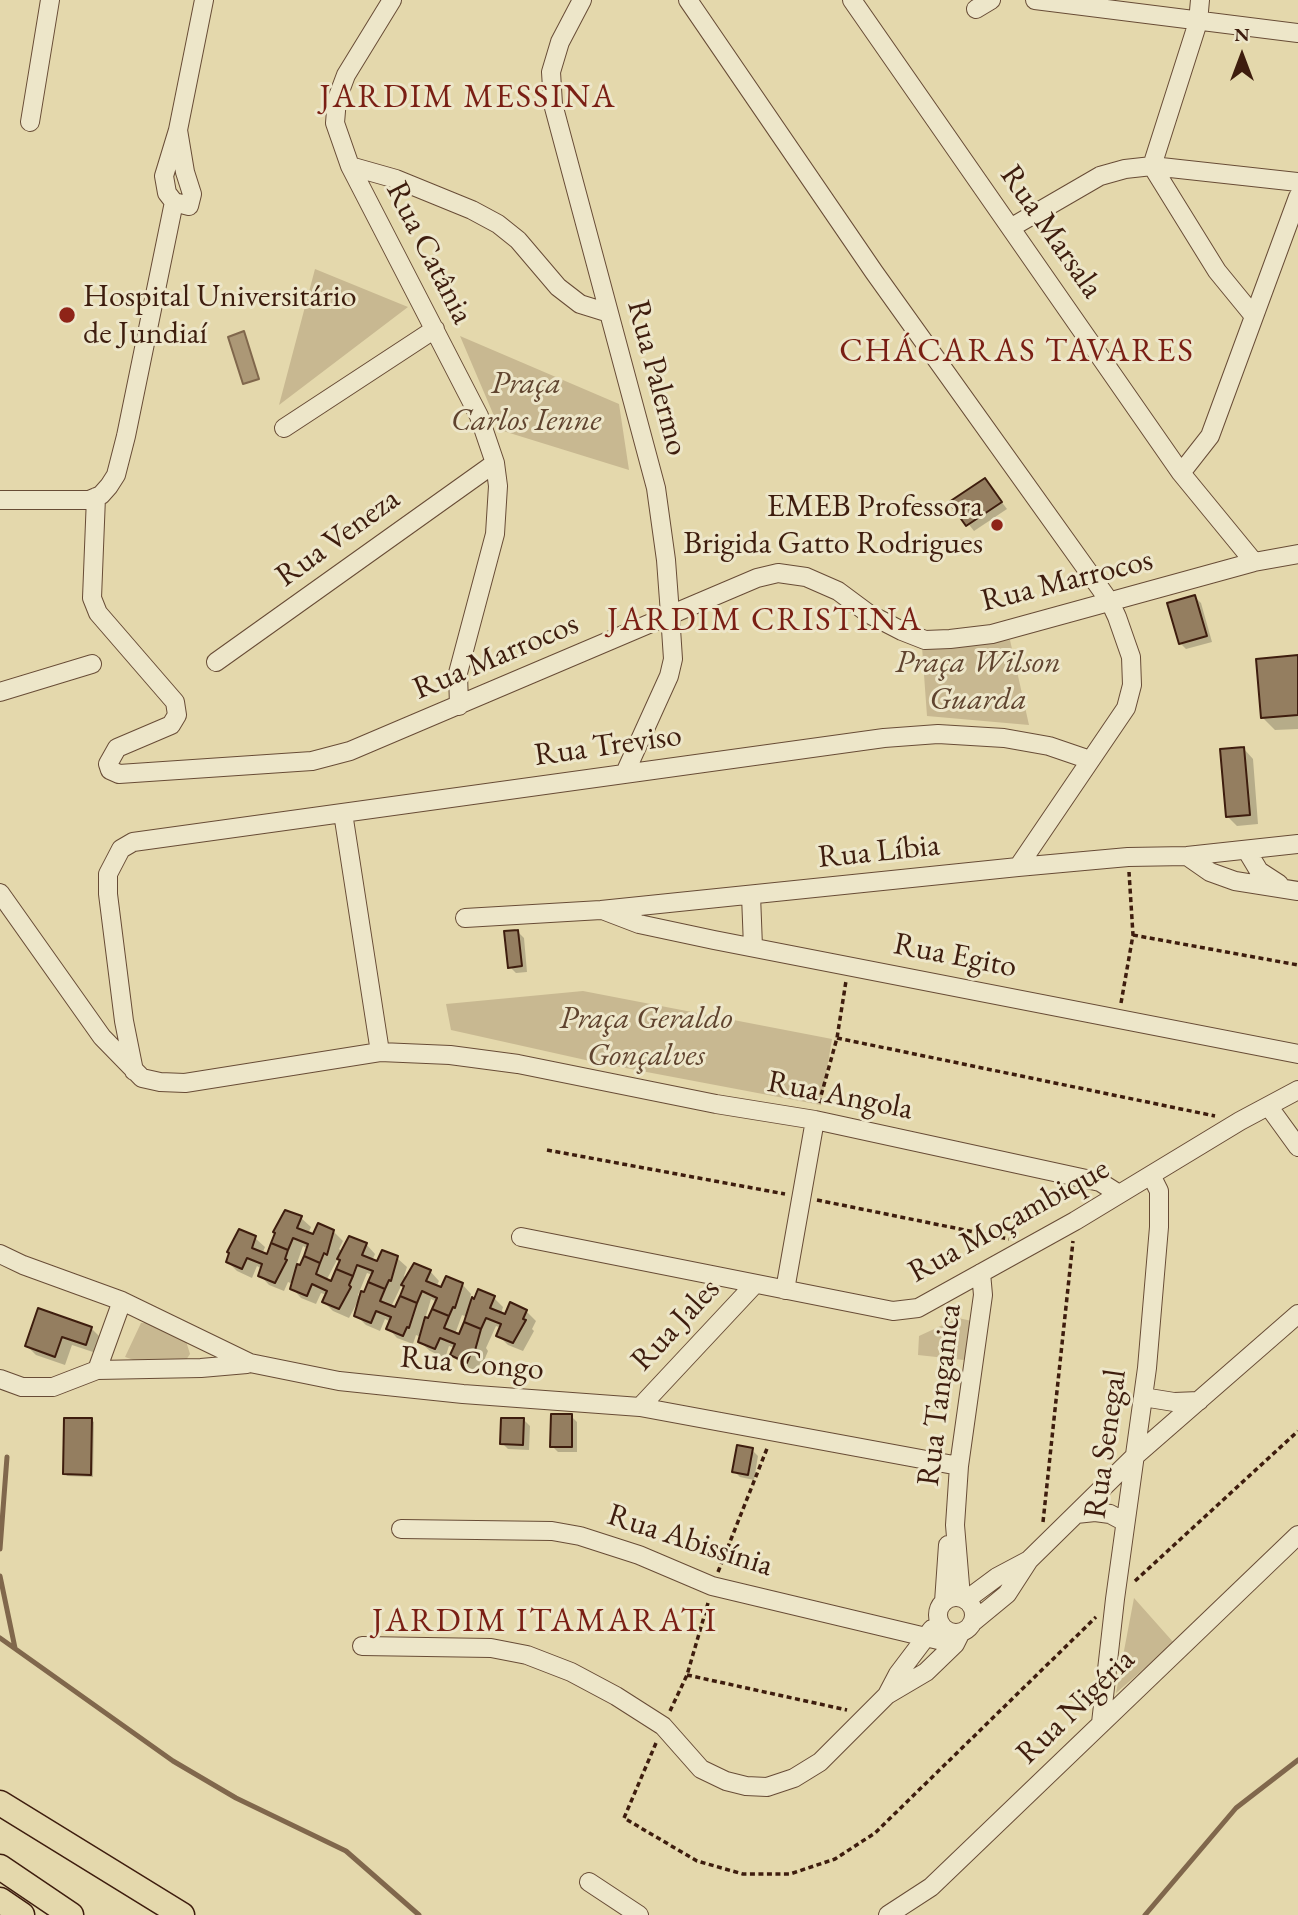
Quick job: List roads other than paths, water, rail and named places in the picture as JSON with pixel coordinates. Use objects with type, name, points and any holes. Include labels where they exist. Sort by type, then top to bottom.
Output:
[{"type":"highway","points":[[2,1803],[182,1915]]},
{"type":"highway","points":[[0,1867],[63,1909],[83,1915]]},
{"type":"street","points":[[30,122],[50,0]]},
{"type":"street","points":[[0,500],[89,500],[109,486],[116,475],[174,202],[189,206],[192,199],[178,130],[204,0]]},
{"type":"street","name":"Rua Catânia","points":[[392,0],[346,75],[337,99],[335,123],[350,166],[479,416],[495,463],[499,486],[495,534],[458,673],[459,706]]},
{"type":"street","name":"Rua Palermo","points":[[582,0],[559,42],[551,72],[553,104],[656,488],[666,560],[673,659],[669,676],[625,773]]},
{"type":"street","points":[[688,0],[874,272],[1110,602],[1131,657],[1132,685],[1126,708],[1017,867]]},
{"type":"street","name":"Rua Marsala","points":[[852,0],[1181,473],[1254,562]]},
{"type":"street","points":[[1035,0],[1298,33]]},
{"type":"street","points":[[1200,0],[1198,22],[1152,166],[1217,271],[1253,315]]},
{"type":"street","points":[[350,166],[396,179],[472,210],[498,224],[518,240],[558,287],[580,303],[609,313]]},
{"type":"street","points":[[1012,227],[1100,176],[1125,169],[1152,166],[1298,182]]},
{"type":"street","points":[[1181,473],[1210,436],[1298,197]]},
{"type":"street","points":[[284,428],[435,329]]},
{"type":"street","name":"Rua Veneza","points":[[216,662],[495,463]]},
{"type":"street","name":"Rua Marrocos","points":[[96,497],[92,598],[98,613],[175,702],[177,715],[171,725],[117,748],[108,764],[110,770],[118,774],[312,761],[350,751],[670,614],[757,578],[778,573],[806,577],[838,590],[869,614],[925,639],[992,634],[1254,562],[1298,554]]},
{"type":"street","points":[[0,692],[92,664]]},
{"type":"street","name":"Rua Treviso","points":[[134,1071],[124,1021],[107,874],[121,849],[134,842],[884,738],[939,734],[1004,738],[1049,746],[1090,760]]},
{"type":"street","points":[[343,813],[380,1052]]},
{"type":"street","name":"Rua Líbia","points":[[465,918],[601,909],[1017,867],[1128,857],[1187,856],[1298,844]]},
{"type":"street","points":[[1247,851],[1259,871],[1293,890]]},
{"type":"street","points":[[1187,856],[1210,872],[1235,881],[1293,890]]},
{"type":"street","points":[[0,893],[102,1037],[134,1071]]},
{"type":"street","points":[[751,894],[752,947]]},
{"type":"street","name":"Rua Egito","points":[[601,909],[639,924],[1298,1054]]},
{"type":"street","name":"Rua Angola","points":[[134,1071],[142,1078],[185,1083],[380,1052],[450,1055],[518,1064],[716,1104],[815,1120],[1100,1182],[1119,1194]]},
{"type":"street","name":"Rua Moçambique","points":[[521,1237],[893,1311],[918,1308],[1075,1222],[1240,1121],[1298,1090]]},
{"type":"street","points":[[1269,1107],[1298,1147]]},
{"type":"street","points":[[785,1290],[815,1120]]},
{"type":"street","name":"Rua Senegal","points":[[1101,1723],[1143,1397],[1159,1227],[1159,1191],[1151,1175]]},
{"type":"street","name":"Rua Congo","points":[[0,1254],[122,1301],[250,1363],[339,1381],[463,1394],[640,1407],[959,1466]]},
{"type":"street","name":"Rua Tanganica","points":[[963,1633],[974,1610],[952,1605],[955,1525],[959,1466],[983,1295],[981,1273]]},
{"type":"street","name":"Rua Jales","points":[[640,1407],[755,1284]]},
{"type":"street","points":[[97,1370],[122,1301]]},
{"type":"street","points":[[362,1646],[491,1648],[527,1655],[570,1672],[616,1696],[663,1726],[701,1769],[726,1781],[767,1787],[794,1778],[820,1762],[887,1695],[926,1672],[963,1633],[1007,1594],[1035,1555],[1134,1457],[1298,1314]]},
{"type":"street","points":[[0,1380],[22,1387],[53,1387],[97,1370],[201,1368],[250,1363]]},
{"type":"street","points":[[1143,1397],[1174,1402],[1199,1401]]},
{"type":"street","points":[[1076,1514],[1110,1514],[1125,1522]]},
{"type":"street","name":"Rua Abissínia","points":[[401,1529],[552,1531],[639,1555],[712,1586],[928,1636],[963,1633]]},
{"type":"street","name":"Rua Nigéria","points":[[888,1915],[931,1887],[1298,1535]]},
{"type":"street","points":[[887,1695],[898,1674],[952,1605],[1035,1555]]},
{"type":"street","points":[[952,1605],[942,1627],[949,1632],[963,1633]]},
{"type":"street","points":[[589,1882],[639,1915]]},
{"type":"waterway","points":[[0,1549],[7,1457]]},
{"type":"waterway","points":[[0,1576],[15,1648]]},
{"type":"waterway","points":[[0,1638],[173,1761],[236,1798],[346,1851],[419,1915]]},
{"type":"waterway","points":[[1145,1915],[1236,1808],[1298,1760]]},
{"type":"place","name":"Hospital Universitário de Jundiaí","points":[[67,315]]},
{"type":"place","name":"EMEB Professora Brigida Gatto Rodrigues","points":[[997,525]]},
{"type":"district","name":"JARDIM MESSINA","points":[[468,98]]},
{"type":"district","name":"CHÁCARAS TAVARES","points":[[1017,352]]},
{"type":"district","name":"JARDIM CRISTINA","points":[[765,621]]},
{"type":"district","name":"JARDIM ITAMARATI","points":[[545,1622]]},
{"type":"park label","name":"Praça Carlos Ienne","points":[[526,402]]},
{"type":"park label","name":"Praça Wilson Guarda","points":[[978,682]]},
{"type":"park label","name":"Praça Geraldo Gonçalves","points":[[646,1038]]}]
